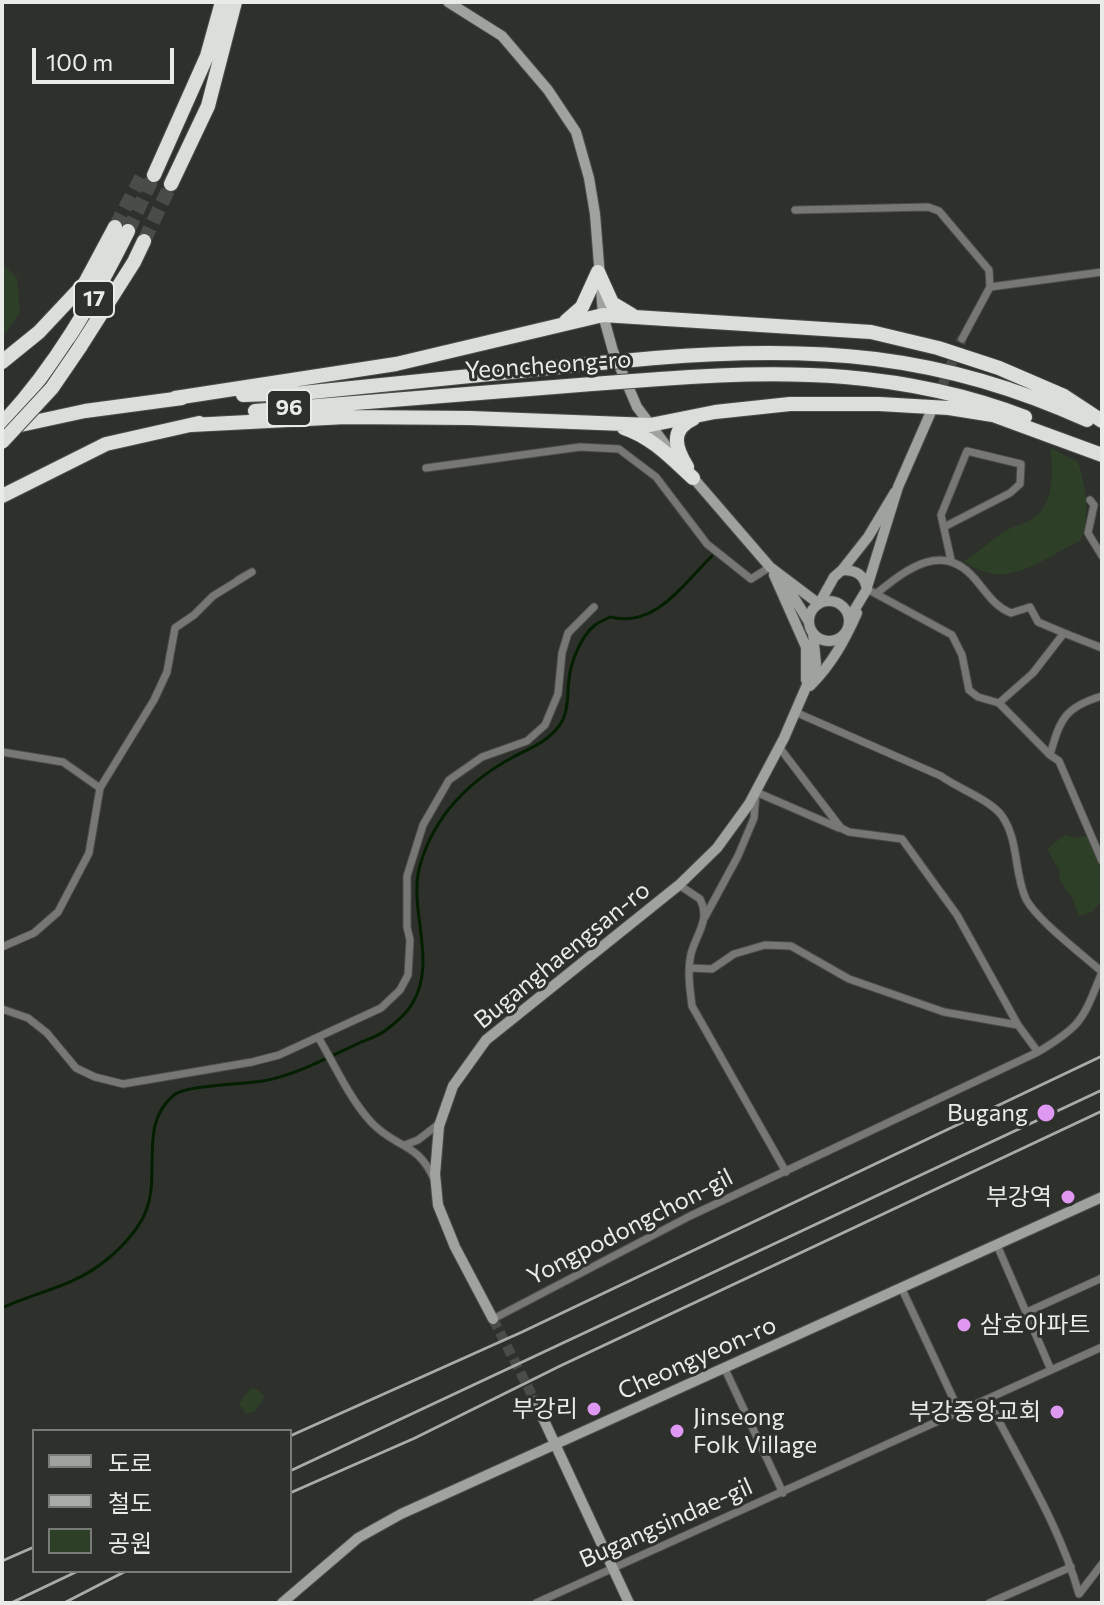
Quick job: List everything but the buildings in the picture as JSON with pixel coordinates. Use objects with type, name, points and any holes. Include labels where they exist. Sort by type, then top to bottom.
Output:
[{"type":"highway","points":[[149,174],[207,56],[222,2]]},
{"type":"highway","points":[[171,184],[208,106],[235,2]]},
{"type":"highway","name":"17","points":[[2,362],[39,332],[85,283],[122,229],[93,301],[54,362],[2,426]]},
{"type":"highway","name":"17","points":[[2,442],[52,388],[134,262],[144,241]]},
{"type":"highway","points":[[598,272],[612,303],[640,319]]},
{"type":"highway","points":[[560,325],[582,307],[598,272]]},
{"type":"highway","points":[[175,398],[396,364],[603,315],[871,332],[938,348],[999,368],[1064,396],[1102,424]]},
{"type":"highway","name":"Yeoncheong-ro","points":[[2,426],[175,398],[302,393],[723,352],[800,351],[868,356],[988,381],[1102,424]]},
{"type":"highway","name":"Yeoncheong-ro","points":[[2,496],[106,444],[257,411],[660,379],[800,373],[916,384],[981,400],[1102,452]]},
{"type":"highway","points":[[191,425],[346,417],[650,425],[790,404],[879,404],[949,408],[993,415],[1102,452]]},
{"type":"highway","points":[[693,478],[675,443],[684,423],[698,416]]},
{"type":"highway","points":[[609,423],[636,431],[658,446],[693,478]]},
{"type":"street","points":[[448,2],[502,36],[548,90],[576,132],[595,214],[603,315],[628,387],[650,425],[774,570],[811,628],[828,641],[839,638]]},
{"type":"street","points":[[795,210],[928,207],[939,211],[989,270],[990,287],[962,339]]},
{"type":"street","points":[[990,287],[1102,272]]},
{"type":"street","points":[[806,690],[816,664],[812,612],[868,537],[898,487],[930,414]]},
{"type":"street","points":[[426,468],[580,447],[619,449],[656,477],[707,544],[751,579],[774,570]]},
{"type":"street","points":[[944,527],[1010,493],[1020,484],[1021,464],[967,451],[941,515],[951,560]]},
{"type":"street","points":[[806,690],[827,669],[872,591],[898,487]]},
{"type":"street","points":[[1090,500],[1094,505],[1088,533],[1102,556]]},
{"type":"street","points":[[806,690],[846,630],[849,619],[872,591],[916,567],[942,558],[951,560],[972,575],[992,602],[1005,611],[1011,613],[1030,607],[1038,622],[1102,648]]},
{"type":"street","points":[[774,570],[809,591],[821,591],[831,583]]},
{"type":"street","points":[[774,570],[819,604]]},
{"type":"street","points":[[774,570],[806,647],[806,690]]},
{"type":"street","points":[[842,570],[854,570],[872,591],[952,635],[962,655],[969,690],[978,697],[999,703],[1059,761],[1102,861]]},
{"type":"street","points":[[2,947],[34,933],[58,912],[89,853],[100,788],[167,672],[175,628],[213,596],[252,572],[238,580]]},
{"type":"street","points":[[819,604],[830,601],[841,605],[849,619]]},
{"type":"street","points":[[2,1009],[28,1018],[47,1033],[76,1068],[123,1084],[279,1055],[320,1039],[381,1008],[400,990],[408,975],[407,876],[423,825],[449,780],[482,757],[527,741],[545,725],[558,694],[562,653],[568,633],[594,607]]},
{"type":"street","points":[[999,703],[1033,673],[1064,633]]},
{"type":"street","name":"Buganghaengsan-ro","points":[[493,1319],[455,1247],[438,1205],[435,1181],[441,1123],[453,1086],[486,1040],[679,885],[717,848],[756,792],[806,690]]},
{"type":"street","points":[[1050,755],[1057,731],[1069,709],[1102,696]]},
{"type":"street","name":"Yongpodongchon-gil","points":[[493,1319],[690,1216],[1038,1052],[1075,1027],[1084,1015],[1102,971],[1056,933],[1027,900],[1003,816],[941,776],[795,712]]},
{"type":"street","points":[[779,747],[841,828]]},
{"type":"street","points":[[2,752],[63,762],[100,788]]},
{"type":"street","points":[[786,1172],[692,1006],[690,956],[705,917],[738,856],[754,818],[756,792],[849,832],[902,839],[957,915],[1018,1025],[1038,1052]]},
{"type":"street","points":[[679,885],[700,899],[705,917]]},
{"type":"street","points":[[690,968],[712,969],[734,954],[765,945],[791,946],[849,979],[944,1012],[1018,1025]]},
{"type":"street","points":[[320,1039],[365,1116],[387,1138],[405,1145],[426,1162],[435,1181]]},
{"type":"street","points":[[405,1145],[418,1140],[441,1123]]},
{"type":"street","name":"Cheongyeon-ro","points":[[282,1603],[358,1538],[401,1514],[1102,1197]]},
{"type":"street","points":[[997,1245],[1051,1370]]},
{"type":"street","points":[[1027,1312],[1102,1278]]},
{"type":"street","points":[[901,1287],[960,1413]]},
{"type":"street","name":"Bugangsindae-gil","points":[[536,1603],[1102,1347]]},
{"type":"street","points":[[724,1367],[783,1493]]},
{"type":"street","points":[[988,1400],[1041,1501],[1071,1567],[1079,1594]]},
{"type":"street","points":[[535,1401],[629,1603]]},
{"type":"street","points":[[1075,1603],[1102,1564]]},
{"type":"street","points":[[989,1603],[1071,1567]]},
{"type":"green space","points":[[2,263],[17,278],[20,312],[2,338]]},
{"type":"green space","points":[[1051,448],[1078,462],[1086,502],[1080,541],[1037,564],[1009,573],[994,574],[979,570],[964,561],[1005,531],[1037,515],[1044,507],[1050,489]]},
{"type":"green space","points":[[1065,835],[1074,838],[1085,836],[1095,849],[1100,866],[1102,901],[1092,912],[1079,916],[1047,849]]},
{"type":"green space","points":[[255,1388],[265,1396],[255,1411],[246,1414],[239,1403],[250,1389]]},
{"type":"waterway","points":[[2,1308],[90,1272],[128,1239],[147,1208],[157,1119],[163,1106],[174,1095],[191,1089],[263,1081],[288,1074],[380,1034],[404,1015],[420,987],[423,970],[417,879],[428,844],[445,813],[483,776],[544,740],[559,726],[566,710],[574,659],[581,643],[597,623],[610,617],[626,619],[655,610],[679,591],[712,556]]},
{"type":"tunnel","points":[[115,227],[144,172]]},
{"type":"tunnel","points":[[128,231],[154,175]]},
{"type":"tunnel","points":[[144,241],[171,184]]},
{"type":"tunnel","points":[[931,412],[962,339]]},
{"type":"tunnel","points":[[493,1319],[535,1401]]},
{"type":"railway","points":[[292,1435],[522,1332],[1102,1056]]},
{"type":"railway","points":[[292,1470],[1102,1090]]},
{"type":"railway","points":[[292,1492],[415,1438],[560,1366],[1102,1111]]},
{"type":"railway","points":[[2,1561],[32,1548]]},
{"type":"railway","points":[[11,1603],[74,1573]]},
{"type":"railway","points":[[64,1603],[122,1573]]},
{"type":"place","name":"Bugang","points":[[1046,1113]]},
{"type":"place","name":"부강역","points":[[1068,1197]]},
{"type":"place","name":"삼호아파트","points":[[964,1325]]},
{"type":"place","name":"부강리","points":[[594,1409]]},
{"type":"place","name":"부강중앙교회","points":[[1057,1412]]},
{"type":"place","name":"Jinseong Folk Village","points":[[677,1431]]}]
